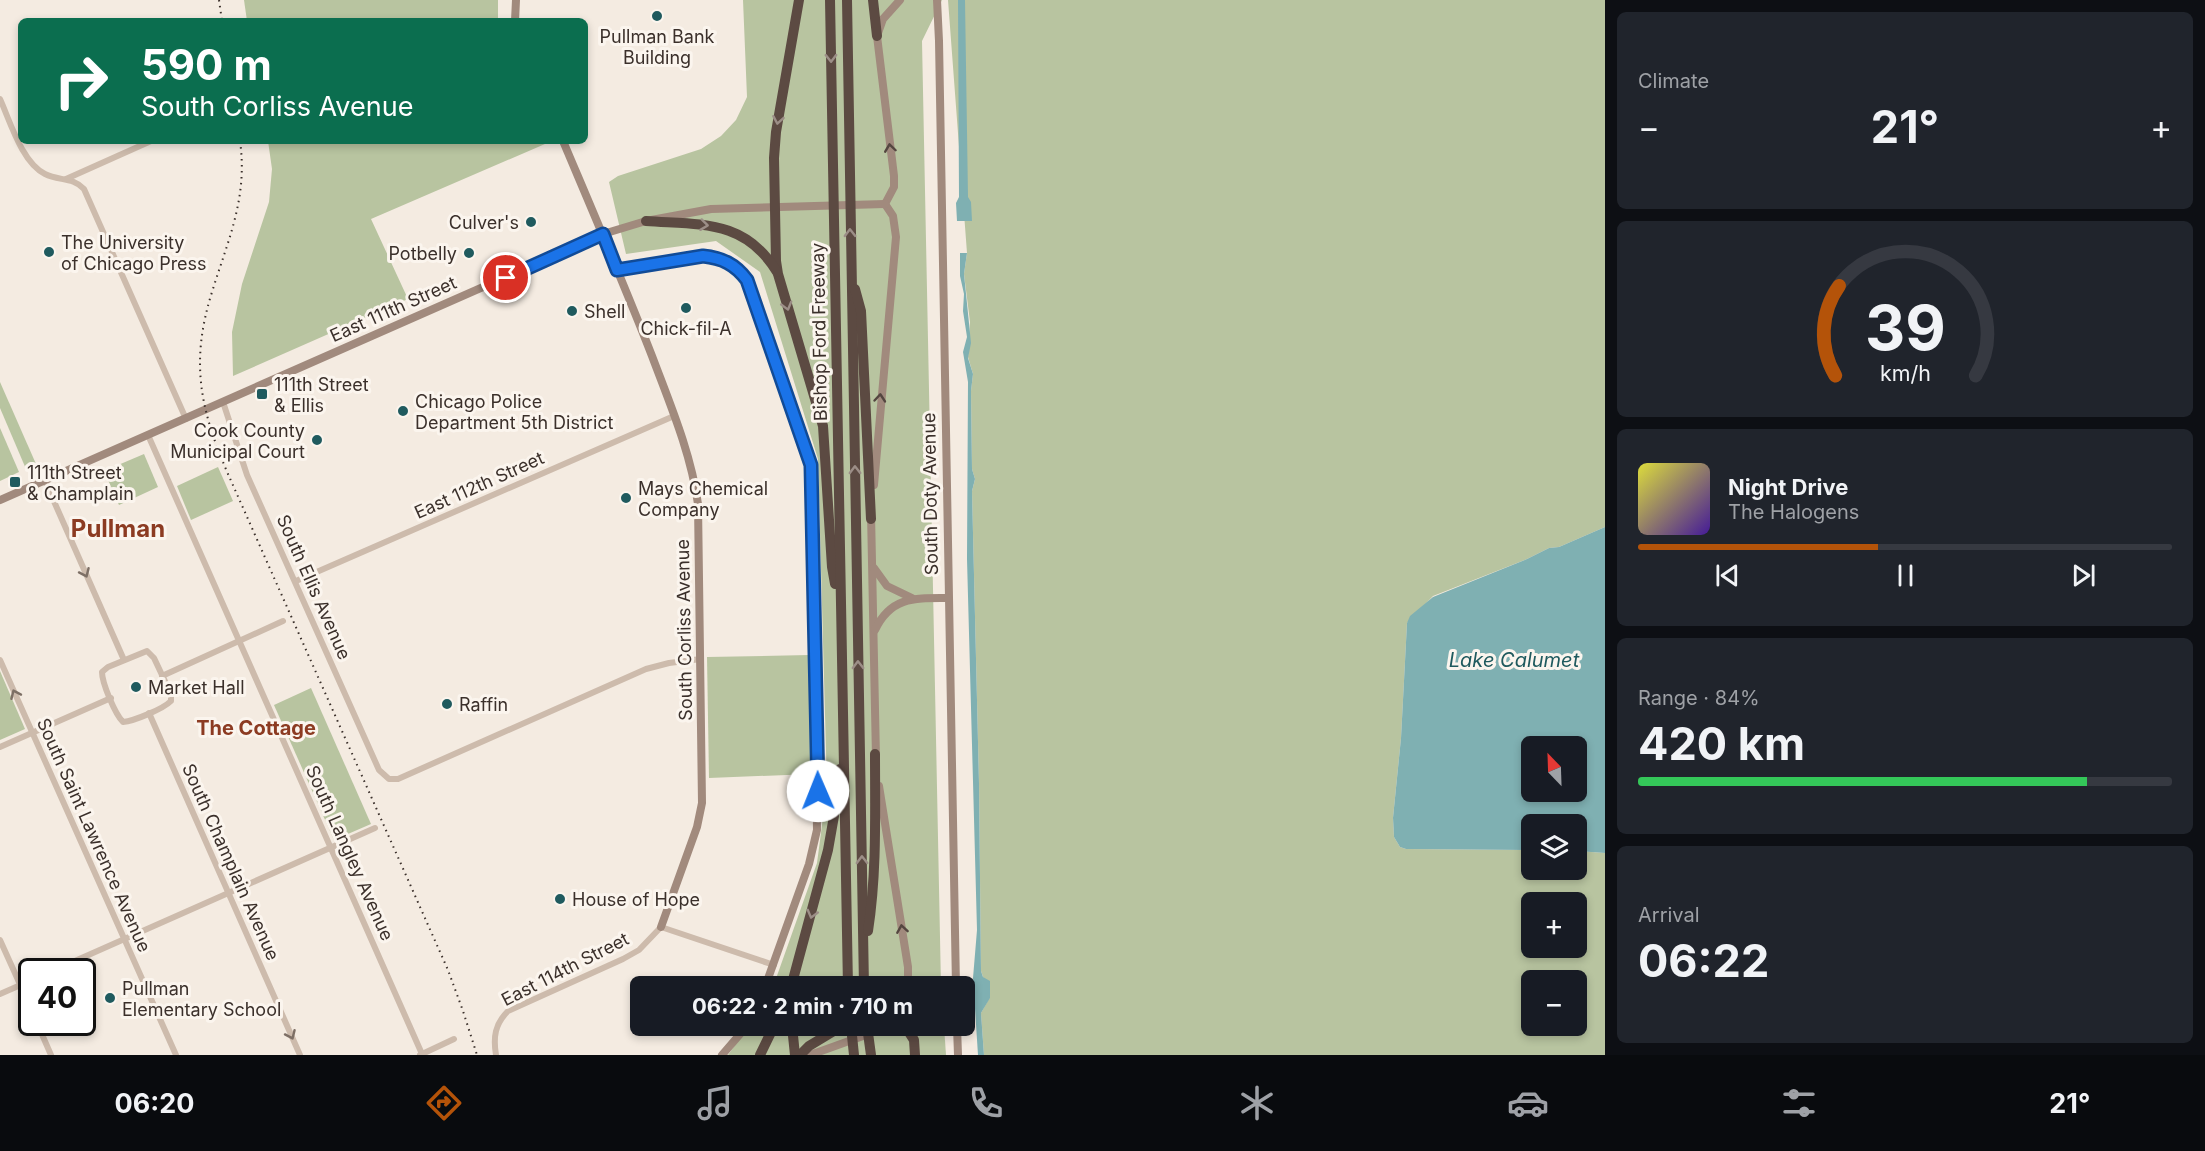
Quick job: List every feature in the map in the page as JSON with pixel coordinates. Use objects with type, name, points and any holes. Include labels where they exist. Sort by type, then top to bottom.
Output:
[{"type":"highway","points":[[799,0],[776,132],[774,158],[778,274],[823,426],[832,567],[841,607]]},
{"type":"highway","name":"Bishop Ford Freeway","points":[[830,0],[848,976]]},
{"type":"highway","name":"Bishop Ford Freeway","points":[[847,0],[864,976]]},
{"type":"highway","points":[[873,0],[878,36]]},
{"type":"highway","points":[[646,221],[705,225],[740,234],[759,248],[778,274]]},
{"type":"highway","points":[[851,270],[861,311],[871,519]]},
{"type":"highway","points":[[795,976],[828,850],[836,786],[844,754]]},
{"type":"highway","points":[[864,960],[871,912],[875,754]]},
{"type":"highway","points":[[760,1055],[769,1036]]},
{"type":"highway","points":[[793,1036],[795,1055]]},
{"type":"highway","points":[[800,1055],[809,1046],[826,1036]]},
{"type":"highway","points":[[852,1036],[854,1055]]},
{"type":"highway","points":[[868,1036],[871,1055]]},
{"type":"highway","points":[[911,1036],[915,1055]]},
{"type":"street","points":[[515,18],[516,0]]},
{"type":"street","points":[[900,0],[883,19],[878,36],[894,176],[894,187],[885,204],[893,216],[896,237],[871,519],[875,754],[908,976]]},
{"type":"street","name":"South Doty Avenue","points":[[937,0],[956,976]]},
{"type":"street","points":[[0,99],[18,137]]},
{"type":"street","points":[[21,144],[29,161],[43,173],[80,184],[86,192],[186,418]]},
{"type":"street","points":[[65,179],[144,144]]},
{"type":"street","points":[[563,144],[603,234]]},
{"type":"street","name":"East 111th Street","points":[[0,500],[603,234],[646,221],[711,208],[885,204]]},
{"type":"street","name":"South Corliss Avenue","points":[[603,234],[674,416],[690,462],[698,504],[703,789],[698,827],[661,927]]},
{"type":"street","points":[[617,270],[703,256],[725,261],[741,272],[752,290],[811,465],[817,830],[809,864],[770,976]]},
{"type":"street","name":"South Ellis Avenue","points":[[223,402],[247,475],[379,770],[389,779],[398,779],[646,669],[701,659]]},
{"type":"street","name":"East 112th Street","points":[[296,581],[674,416]]},
{"type":"street","name":"South Langley Avenue","points":[[148,435],[421,1054]]},
{"type":"street","points":[[45,481],[124,660]]},
{"type":"street","points":[[872,565],[876,574],[887,586],[912,598]]},
{"type":"street","points":[[874,632],[889,611],[901,602],[912,598],[948,598]]},
{"type":"street","points":[[162,676],[283,621]]},
{"type":"street","points":[[149,652],[162,676],[171,694],[171,701],[123,722],[118,716],[102,672],[124,660],[149,652]]},
{"type":"street","name":"South Saint Lawrence Avenue","points":[[0,660],[176,1055]]},
{"type":"street","points":[[0,747],[111,698]]},
{"type":"street","name":"South Champlain Avenue","points":[[148,713],[300,1055]]},
{"type":"street","points":[[81,958],[375,828]]},
{"type":"street","points":[[661,927],[774,965]]},
{"type":"street","name":"East 114th Street","points":[[496,1055],[495,1034],[501,1018],[508,1011],[623,959],[639,950],[661,927]]},
{"type":"street","points":[[0,940],[18,980]]},
{"type":"street","points":[[0,994],[18,986]]},
{"type":"street","points":[[43,1036],[51,1055]]},
{"type":"street","points":[[722,1055],[738,1036]]},
{"type":"street","points":[[810,1055],[861,1036]]},
{"type":"street","points":[[957,1036],[958,1055]]},
{"type":"street","points":[[421,1054],[454,1039]]},
{"type":"green space","points":[[244,0],[498,0],[498,18],[247,18]]},
{"type":"green space","points":[[743,0],[942,0],[922,41],[941,976],[777,976],[817,863],[827,787],[818,459],[760,272],[716,241],[626,254],[609,182],[618,176],[701,149],[721,136],[736,120],[747,97]]},
{"type":"green space","points":[[948,0],[1605,0],[1605,527],[1433,596],[1407,623],[1401,738],[1393,818],[1394,837],[1400,847],[1406,849],[1521,850],[1521,880],[1587,880],[1587,852],[1605,853],[1605,1055],[984,1055],[981,1013],[990,997],[981,971],[972,491],[975,479],[972,469],[971,391],[973,374],[968,357],[970,322],[964,274],[967,253]]},
{"type":"green space","points":[[268,144],[545,144],[371,219],[408,299],[233,376],[232,332],[242,284],[269,202],[272,169]]},
{"type":"green space","points":[[0,382],[36,464],[26,469],[0,408]]},
{"type":"green space","points":[[0,428],[19,472],[0,481]]},
{"type":"green space","points":[[144,454],[158,487],[119,505],[104,471]]},
{"type":"green space","points":[[218,467],[233,501],[191,520],[177,486]]},
{"type":"green space","points":[[809,655],[812,774],[709,778],[707,657]]},
{"type":"green space","points":[[0,671],[25,729],[0,740]]},
{"type":"green space","points":[[311,688],[371,824],[334,840],[274,705]]},
{"type":"green space","points":[[742,1036],[945,1036],[946,1055],[728,1055]]},
{"type":"water","points":[[958,0],[965,0],[968,197],[971,202],[972,221],[957,221],[956,203],[959,197]]},
{"type":"water","points":[[960,253],[967,253],[964,274],[971,343],[968,358],[973,374],[971,391],[972,469],[975,479],[972,491],[981,971],[983,977],[990,981],[990,998],[981,1013],[984,1055],[978,1055],[975,976],[973,976],[977,930],[967,559],[968,382],[963,352],[967,337],[963,311],[964,294],[960,276]]},
{"type":"water","name":"Lake Calumet","points":[[1605,527],[1605,853],[1587,852],[1587,814],[1521,814],[1521,850],[1406,849],[1400,847],[1394,837],[1393,818],[1401,738],[1407,623],[1410,616],[1433,597],[1549,548],[1559,547]]},
{"type":"railway","points":[[219,0],[222,18]]},
{"type":"railway","points":[[240,144],[242,162],[239,200],[205,317],[201,341],[201,385],[205,406],[228,474],[448,970],[477,1055]]},
{"type":"place","name":"Pullman Bank Building","points":[[657,16]]},
{"type":"place","name":"Culver's","points":[[531,222]]},
{"type":"place","name":"The University of Chicago Press","points":[[49,252]]},
{"type":"place","name":"Potbelly","points":[[469,253]]},
{"type":"place","name":"Chick-fil-A","points":[[686,308]]},
{"type":"place","name":"Shell","points":[[572,311]]},
{"type":"place","name":"111th Street & Ellis","points":[[262,394]]},
{"type":"place","name":"Chicago Police Department 5th District","points":[[403,411]]},
{"type":"place","name":"Cook County Municipal Court","points":[[317,440]]},
{"type":"place","name":"111th Street & Champlain","points":[[15,482]]},
{"type":"place","name":"Mays Chemical Company","points":[[626,498]]},
{"type":"place","name":"Market Hall","points":[[136,687]]},
{"type":"place","name":"Raffin","points":[[447,704]]},
{"type":"place","name":"House of Hope","points":[[560,899]]},
{"type":"place","name":"Pullman Elementary School","points":[[110,998]]},
{"type":"district","name":"Pullman","points":[[118,528]]},
{"type":"district","name":"The Cottage","points":[[256,728]]},
{"type":"route","points":[[506,278],[603,234],[617,270],[703,256],[725,261],[741,272],[747,280],[811,465],[818,791]]}]
